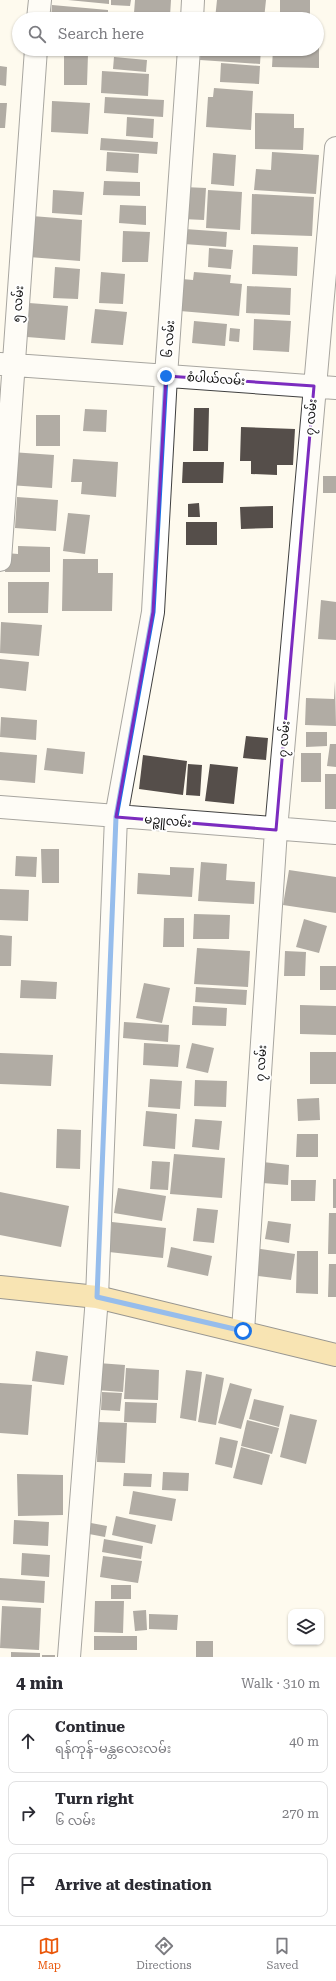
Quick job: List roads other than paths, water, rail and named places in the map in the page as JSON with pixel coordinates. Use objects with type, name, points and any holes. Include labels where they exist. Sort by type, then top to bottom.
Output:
[{"type":"main road","points":[[0,1287],[97,1297],[243,1331],[336,1355]]},
{"type":"street","points":[[39,12],[40,0]]},
{"type":"street","points":[[192,12],[193,0]]},
{"type":"street","name":"၅ လမ်း","points":[[0,560],[7,365],[35,56]]},
{"type":"street","name":"၆ လမ်း","points":[[69,1657],[97,1297],[116,817],[153,612],[166,376],[189,56]]},
{"type":"street","name":"၇ လမ်း","points":[[243,1331],[276,830],[336,148]]},
{"type":"street","name":"စံပါယ်လမ်း","points":[[7,365],[336,388]]},
{"type":"street","name":"မဉ္ဇူလမ်း","points":[[0,807],[276,830],[336,833]]}]
